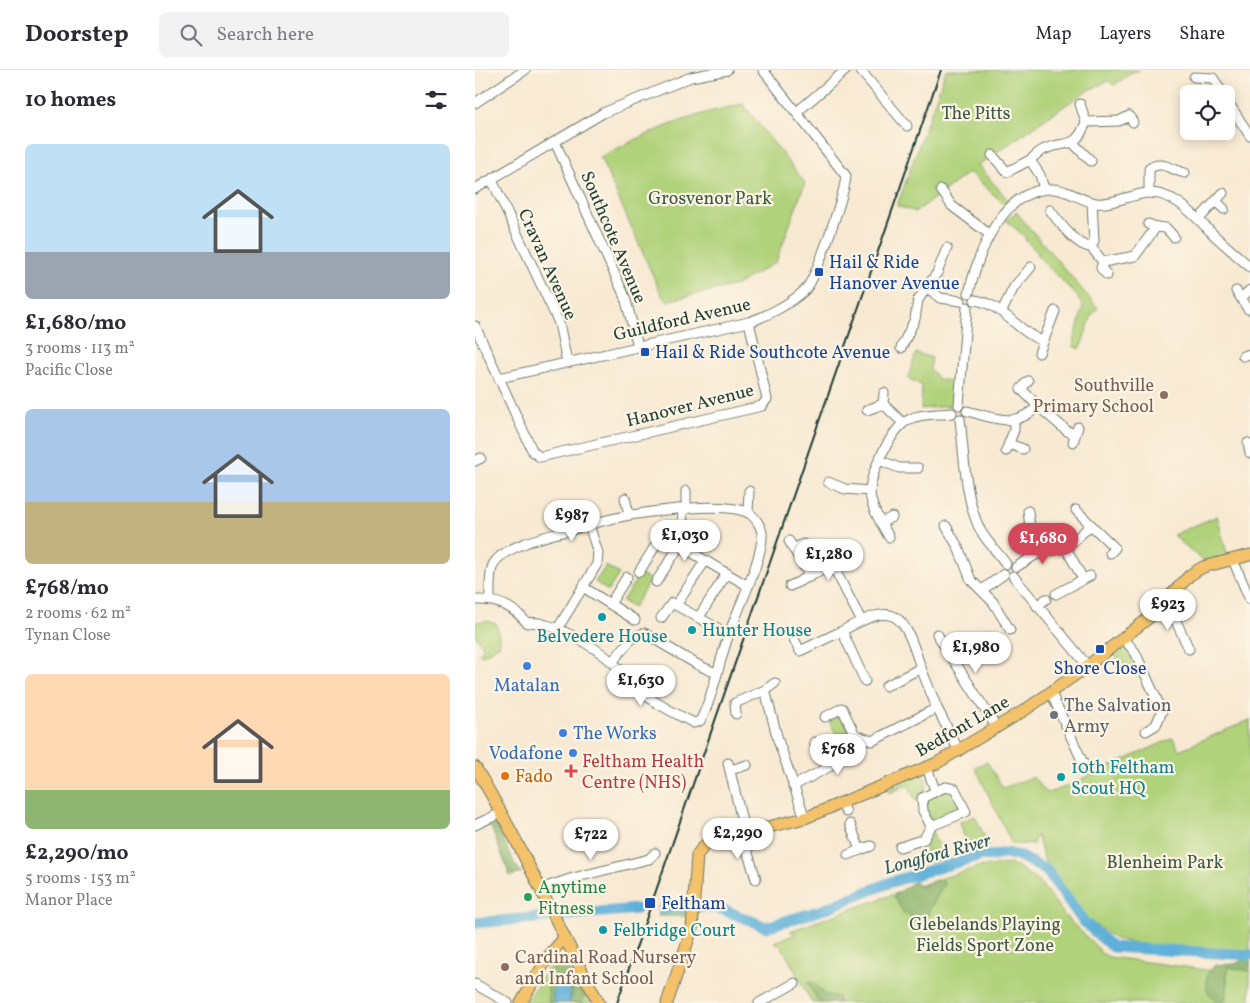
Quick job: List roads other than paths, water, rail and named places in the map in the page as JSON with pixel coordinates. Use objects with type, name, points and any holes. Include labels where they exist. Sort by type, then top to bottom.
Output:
[{"type":"main road","name":"Bedfont Lane","points":[[667,1003],[691,934],[697,855],[701,848],[711,841],[844,808],[959,751],[1051,693],[1150,617],[1190,575],[1203,568],[1250,555]]},
{"type":"main road","points":[[475,767],[541,889],[553,917],[599,1003]]},
{"type":"main road","points":[[521,1003],[548,957],[564,938]]},
{"type":"street","points":[[475,103],[525,70]]},
{"type":"street","points":[[475,189],[603,113],[691,77],[727,70]]},
{"type":"street","points":[[763,70],[797,112],[846,70]]},
{"type":"street","points":[[860,70],[907,126]]},
{"type":"street","points":[[1194,78],[1213,78],[1217,85]]},
{"type":"street","points":[[993,155],[1009,174],[1042,150],[1073,143],[1083,132],[1086,122],[1079,104]]},
{"type":"street","name":"Guildford Avenue","points":[[499,378],[749,322],[764,317],[805,290],[811,283],[845,186],[846,176],[797,112]]},
{"type":"street","points":[[1235,112],[1249,131]]},
{"type":"street","points":[[1086,122],[1119,121],[1130,116]]},
{"type":"street","name":"Southcote Avenue","points":[[555,142],[625,297],[638,346]]},
{"type":"street","points":[[1073,143],[1092,160]]},
{"type":"street","points":[[1030,160],[1041,175],[1044,189]]},
{"type":"street","points":[[1149,193],[1149,169],[1155,164],[1162,164],[1185,173]]},
{"type":"street","name":"Cravan Avenue","points":[[492,180],[559,323],[567,362]]},
{"type":"street","points":[[927,287],[940,298],[972,306],[981,251],[994,225],[1018,202],[1044,189],[1057,189],[1099,203],[1149,193],[1169,198],[1182,205],[1199,219],[1249,264]]},
{"type":"street","points":[[941,190],[952,206],[989,234]]},
{"type":"street","points":[[1199,219],[1223,193]]},
{"type":"street","points":[[1216,200],[1224,209]]},
{"type":"street","points":[[1091,247],[1094,232],[1092,202]]},
{"type":"street","points":[[1050,210],[1061,225],[1079,242],[1091,247],[1103,262]]},
{"type":"street","points":[[1103,262],[1135,256],[1152,225],[1166,228],[1174,237]]},
{"type":"street","points":[[901,348],[915,318],[918,300],[937,273],[939,256],[947,248]]},
{"type":"street","points":[[1103,262],[1101,268],[1107,275]]},
{"type":"street","points":[[1001,311],[1014,287],[1031,266]]},
{"type":"street","points":[[1248,309],[1238,294],[1250,290]]},
{"type":"street","points":[[972,297],[1001,311],[1024,332],[1043,341]]},
{"type":"street","points":[[959,405],[964,304]]},
{"type":"street","points":[[1039,353],[1055,311]]},
{"type":"street","name":"Hanover Avenue","points":[[499,378],[533,452],[540,457],[762,406],[767,399],[749,322]]},
{"type":"street","points":[[475,326],[499,378]]},
{"type":"street","points":[[1028,381],[1020,388],[1067,431],[1076,434]]},
{"type":"street","points":[[884,392],[883,404],[903,424]]},
{"type":"street","points":[[867,410],[883,404]]},
{"type":"street","points":[[959,405],[963,406],[967,412],[1014,421],[1029,415],[1038,406]]},
{"type":"street","points":[[959,405],[953,409],[956,416],[971,502],[981,532],[1037,606],[1087,665]]},
{"type":"street","points":[[889,537],[873,507],[870,491],[879,460],[903,424],[919,416],[964,417],[967,412]]},
{"type":"street","points":[[1014,421],[1008,447],[1023,448]]},
{"type":"street","points":[[1248,443],[1250,453]]},
{"type":"street","points":[[879,460],[899,468],[914,471]]},
{"type":"street","points":[[834,481],[845,489],[870,491]]},
{"type":"street","points":[[656,582],[683,528],[686,491]]},
{"type":"street","points":[[748,513],[749,491]]},
{"type":"street","points":[[625,498],[629,514]]},
{"type":"street","points":[[475,600],[490,600],[513,609],[527,623],[537,622],[558,628],[612,662],[632,684],[650,699],[694,723],[702,718],[729,634],[748,586],[762,534],[759,524],[748,513],[725,509],[685,509],[629,514],[542,538],[503,554],[495,560],[491,570],[490,600]]},
{"type":"street","points":[[1076,510],[1115,548],[1110,553]]},
{"type":"street","points":[[1028,511],[1029,526],[1039,553]]},
{"type":"street","points":[[566,513],[571,530]]},
{"type":"street","points":[[881,523],[891,517]]},
{"type":"street","points":[[558,628],[597,564],[599,557],[589,525]]},
{"type":"street","points":[[946,526],[958,547],[971,580],[993,602],[1010,630]]},
{"type":"street","points":[[982,590],[1010,570],[1039,553],[1066,548],[1091,526]]},
{"type":"street","points":[[639,572],[662,535],[748,586]]},
{"type":"street","points":[[803,544],[791,545],[810,576]]},
{"type":"street","points":[[1056,594],[1086,578],[1066,548]]},
{"type":"street","points":[[790,586],[857,553]]},
{"type":"street","points":[[1233,560],[1250,600]]},
{"type":"street","points":[[677,604],[705,561]]},
{"type":"street","points":[[833,566],[861,620]]},
{"type":"street","points":[[699,617],[727,574]]},
{"type":"street","points":[[610,604],[627,577]]},
{"type":"street","points":[[583,587],[635,620]]},
{"type":"street","points":[[1037,606],[1047,599]]},
{"type":"street","points":[[1164,602],[1189,649]]},
{"type":"street","points":[[661,618],[672,603],[677,604],[729,634]]},
{"type":"street","points":[[794,639],[800,650],[876,614],[894,616],[909,631],[937,708],[959,751]]},
{"type":"street","points":[[841,631],[865,681]]},
{"type":"street","points":[[612,662],[632,638],[644,633],[698,665],[716,673]]},
{"type":"street","points":[[937,634],[997,728]]},
{"type":"street","points":[[1123,638],[1135,652],[1162,711],[1156,725],[1146,731]]},
{"type":"street","points":[[885,686],[921,668]]},
{"type":"street","points":[[736,714],[735,703],[739,696],[765,690],[775,683]]},
{"type":"street","points":[[765,690],[793,786],[805,818]]},
{"type":"street","points":[[1051,693],[1084,765]]},
{"type":"street","points":[[825,717],[842,708],[855,735],[872,741],[937,708]]},
{"type":"street","points":[[793,786],[829,767],[814,742]]},
{"type":"street","points":[[747,765],[729,767],[756,879]]},
{"type":"street","points":[[927,768],[935,790]]},
{"type":"street","points":[[900,848],[924,839],[931,826],[966,812],[955,789],[949,787],[935,790],[924,796],[921,800],[923,811],[931,826]]},
{"type":"street","points":[[475,825],[501,813]]},
{"type":"street","points":[[850,824],[861,850]]},
{"type":"street","points":[[848,855],[871,846]]},
{"type":"street","points":[[541,889],[573,878],[649,859],[655,853]]},
{"type":"street","points":[[759,1003],[795,983]]},
{"type":"street","points":[[475,984],[508,1003]]},
{"type":"water","points":[[560,977],[564,977],[571,987],[570,1003],[553,1003],[553,990]]},
{"type":"waterway","name":"Longford River","points":[[663,909],[701,906],[722,909],[766,927],[822,910],[891,882],[982,855],[994,856],[1005,853],[1020,856],[1047,871],[1084,922],[1112,947],[1250,955]]},
{"type":"waterway","name":"Longford River","points":[[475,923],[637,909]]},
{"type":"railway","points":[[617,1003],[941,70]]},
{"type":"place","name":"Hail & Ride Hanover Avenue","points":[[819,272]]},
{"type":"place","name":"Hail & Ride Southcote Avenue","points":[[645,352]]},
{"type":"place","name":"Southville Primary School","points":[[1164,395]]},
{"type":"place","name":"Belvedere House","points":[[602,617]]},
{"type":"place","name":"Hunter House","points":[[692,630]]},
{"type":"place","name":"Shore Close","points":[[1100,649]]},
{"type":"place","name":"Matalan","points":[[527,666]]},
{"type":"place","name":"The Salvation Army","points":[[1054,715]]},
{"type":"place","name":"The Works","points":[[563,733]]},
{"type":"place","name":"Vodafone","points":[[573,753]]},
{"type":"place","name":"Feltham Health Centre (NHS)","points":[[571,771]]},
{"type":"place","name":"Fado","points":[[505,776]]},
{"type":"place","name":"10th Feltham Scout HQ","points":[[1061,777]]},
{"type":"place","name":"Anytime Fitness","points":[[528,897]]},
{"type":"place","name":"Feltham","points":[[650,903]]},
{"type":"place","name":"Felbridge Court","points":[[603,930]]},
{"type":"place","name":"Cardinal Road Nursery and Infant School","points":[[505,967]]},
{"type":"park label","name":"The Pitts","points":[[976,113]]},
{"type":"park label","name":"Grosvenor Park","points":[[710,198]]},
{"type":"park label","name":"Blenheim Park","points":[[1165,862]]},
{"type":"park label","name":"Glebelands Playing Fields Sport Zone","points":[[985,934]]}]
